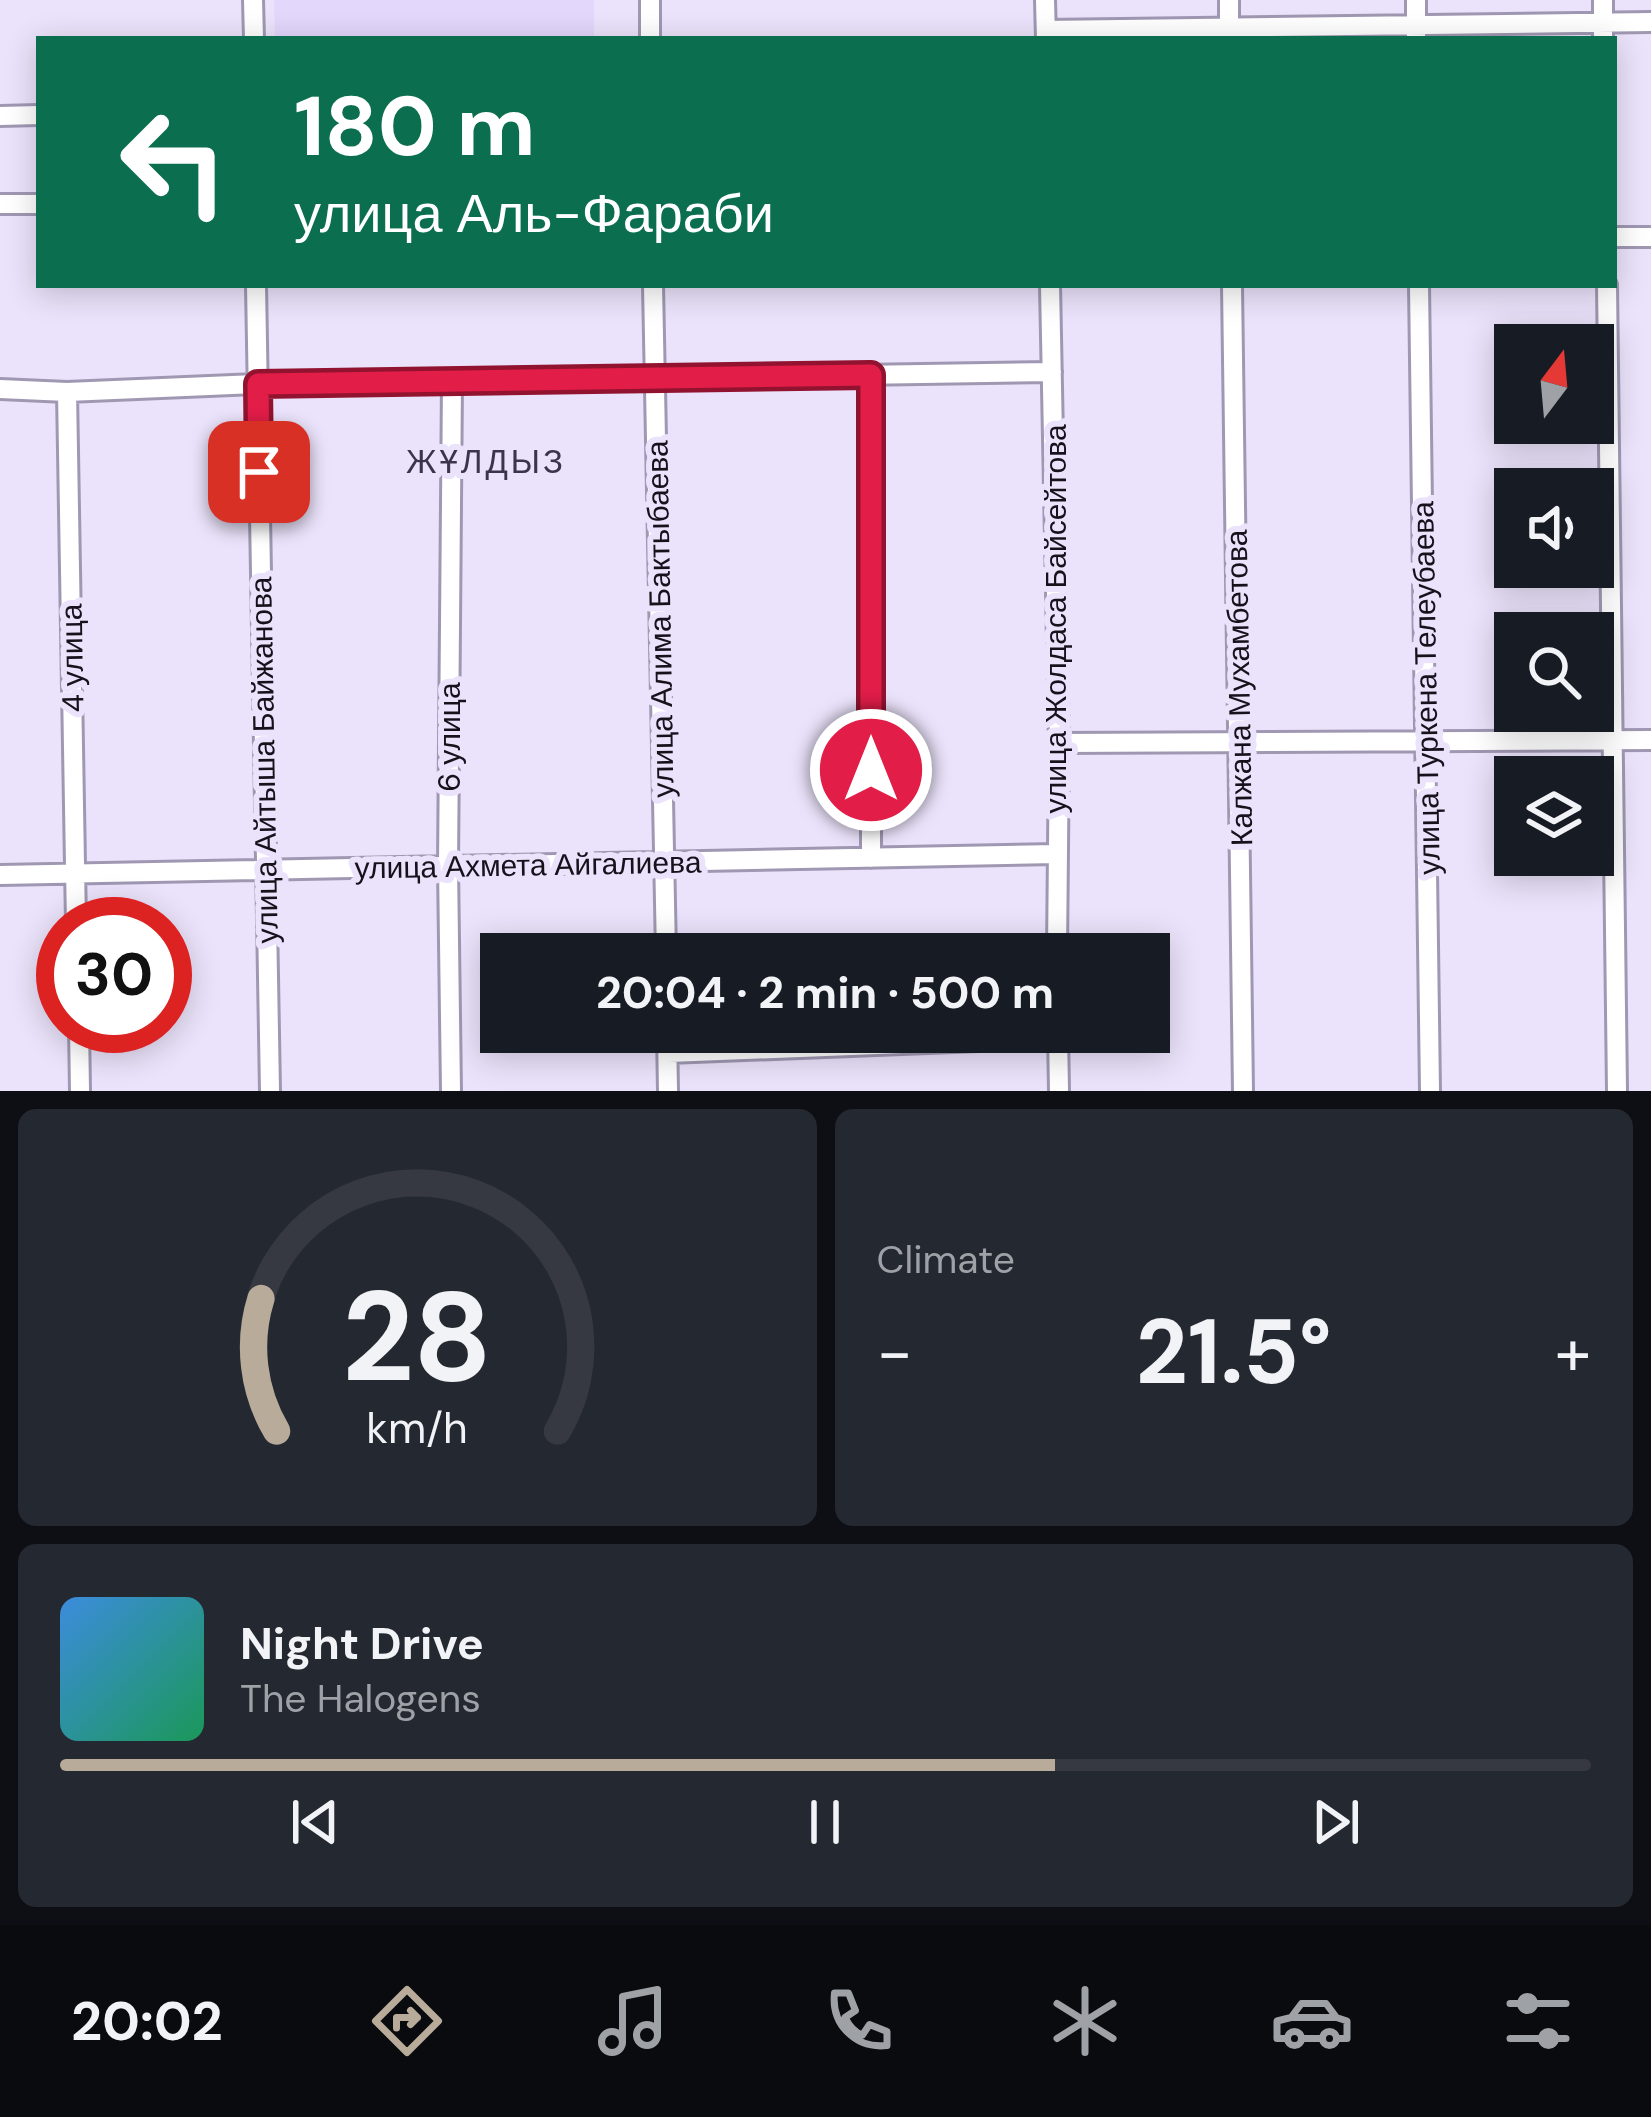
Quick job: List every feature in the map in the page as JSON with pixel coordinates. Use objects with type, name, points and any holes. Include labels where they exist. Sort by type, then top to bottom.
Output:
[{"type":"street","points":[[253,0],[254,36]]},
{"type":"street","points":[[650,0],[650,36]]},
{"type":"street","points":[[1045,0],[1046,34],[1603,31],[1651,22]]},
{"type":"street","points":[[1228,0],[1229,33]]},
{"type":"street","points":[[1416,0],[1416,32]]},
{"type":"street","points":[[1603,0],[1603,31]]},
{"type":"street","points":[[0,116],[36,115]]},
{"type":"street","points":[[0,204],[36,203]]},
{"type":"street","points":[[1617,237],[1651,237]]},
{"type":"street","name":"улица Айтыша Байжанова","points":[[256,288],[271,1091]]},
{"type":"street","name":"улица Алима Бактыбаева","points":[[653,288],[666,933]]},
{"type":"street","name":"улица Жолдаса Байсейтова","points":[[1050,288],[1058,933]]},
{"type":"street","name":"Калжана Мухамбетова","points":[[1232,288],[1243,1091]]},
{"type":"street","name":"улица Туркена Телеубаева","points":[[1420,288],[1430,1091]]},
{"type":"street","points":[[1606,288],[1617,1091]]},
{"type":"street","points":[[0,389],[68,392],[258,384],[1052,372]]},
{"type":"street","points":[[871,375],[871,858]]},
{"type":"street","name":"6 улица","points":[[452,382],[448,866],[452,1091]]},
{"type":"street","name":"4 улица","points":[[68,392],[75,897]]},
{"type":"street","points":[[1058,743],[1651,740]]},
{"type":"street","name":"улица Ахмета Айгалиева","points":[[0,875],[1056,854]]},
{"type":"street","points":[[79,1053],[80,1091]]},
{"type":"street","points":[[668,1053],[668,1091]]},
{"type":"street","points":[[1058,1053],[1059,1091]]},
{"type":"shaded area","points":[[274,0],[594,0],[594,36],[275,36]]},
{"type":"district","name":"ЖҰЛДЫЗ","points":[[486,461]]},
{"type":"route","points":[[259,472],[258,384],[871,375],[871,770]]}]
